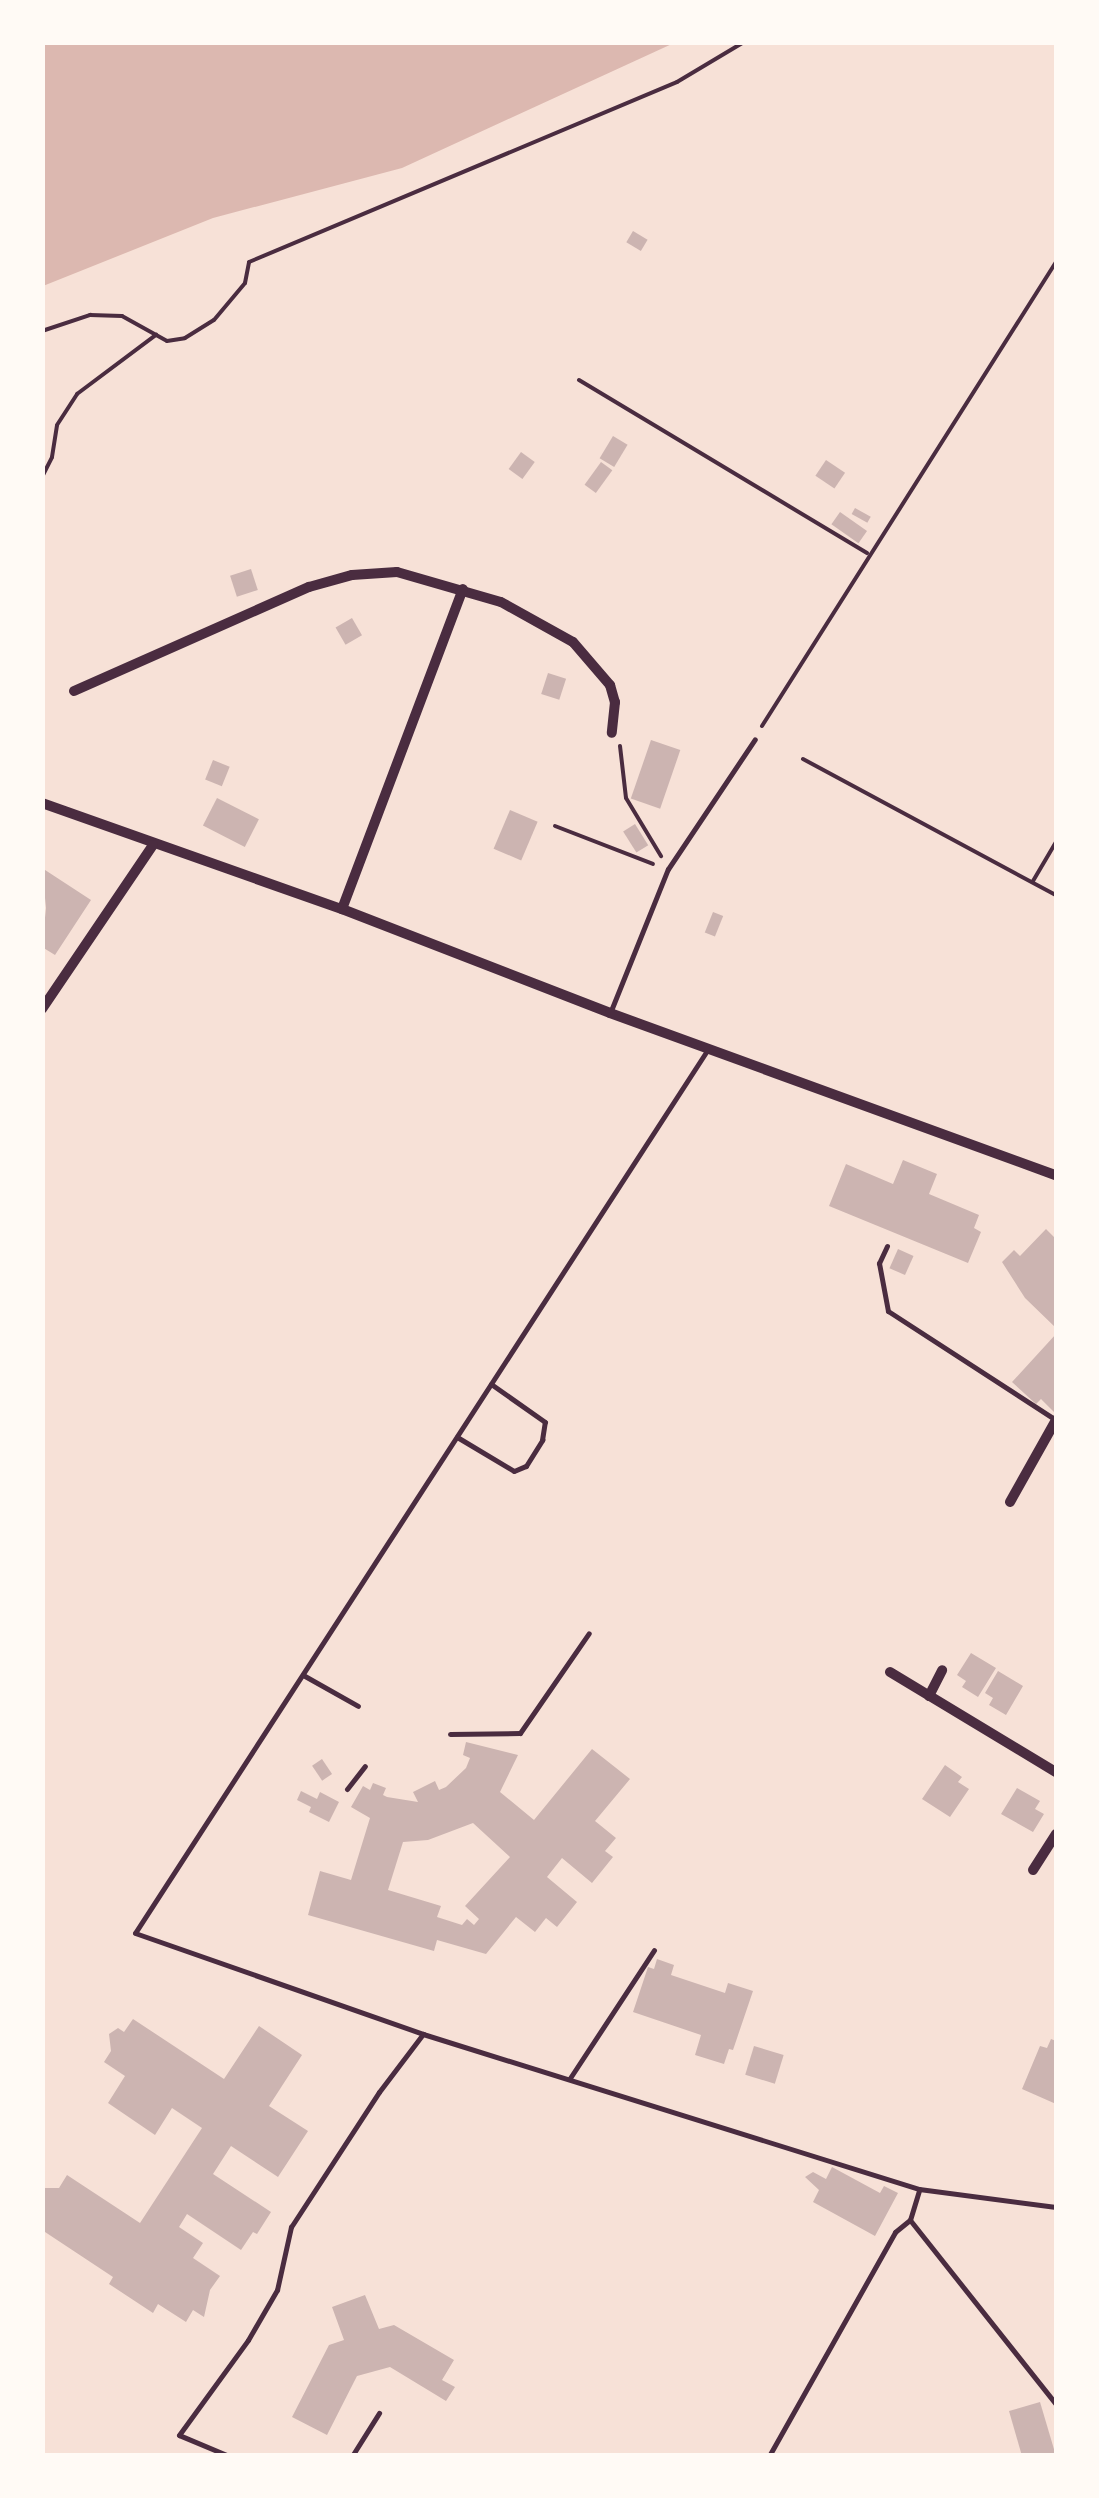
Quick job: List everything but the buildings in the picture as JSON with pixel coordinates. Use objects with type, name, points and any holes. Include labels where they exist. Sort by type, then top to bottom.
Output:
[{"type":"street","points":[[74,691],[336,578],[397,572],[463,588],[528,614],[583,650],[613,693],[612,733]]},
{"type":"street","points":[[342,909],[463,588]]},
{"type":"street","points":[[42,803],[153,846],[342,909],[610,1013],[1056,1175]]},
{"type":"street","points":[[42,1008],[153,846]]},
{"type":"street","points":[[42,985],[54,992]]},
{"type":"street","points":[[1010,1502],[1056,1420]]},
{"type":"street","points":[[929,1696],[942,1670]]},
{"type":"street","points":[[890,1672],[1056,1772]]},
{"type":"street","points":[[1033,1870],[1056,1834]]},
{"type":"lane","points":[[610,1013],[668,869],[755,739]]},
{"type":"lane","points":[[709,1047],[135,1933],[424,2034],[919,2190],[1056,2207]]},
{"type":"lane","points":[[887,1246],[879,1263],[888,1310],[1056,1420]]},
{"type":"lane","points":[[457,1436],[514,1471],[526,1466],[545,1422],[491,1384]]},
{"type":"lane","points":[[450,1734],[520,1733],[589,1633]]},
{"type":"lane","points":[[303,1675],[358,1706]]},
{"type":"lane","points":[[347,1789],[365,1766]]},
{"type":"lane","points":[[570,2078],[654,1950]]},
{"type":"lane","points":[[229,2456],[179,2435],[248,2340],[276,2290],[291,2227],[380,2092],[424,2034]]},
{"type":"lane","points":[[769,2456],[895,2232],[910,2220],[919,2190]]},
{"type":"lane","points":[[910,2220],[1056,2404]]},
{"type":"lane","points":[[352,2456],[378,2413]]},
{"type":"path","points":[[42,332],[90,315],[122,316],[167,341],[199,331],[245,282],[250,262],[677,82],[744,42]]},
{"type":"path","points":[[755,739],[868,554],[1056,262]]},
{"type":"path","points":[[42,477],[57,425],[77,394],[156,334]]},
{"type":"path","points":[[580,380],[868,554]]},
{"type":"path","points":[[612,733],[622,749],[626,798],[668,869]]},
{"type":"path","points":[[804,759],[1056,895]]},
{"type":"path","points":[[554,826],[668,869]]},
{"type":"path","points":[[1032,883],[1056,842]]},
{"type":"shaded area","points":[[43,42],[674,43],[402,168],[213,218],[43,286]]}]
